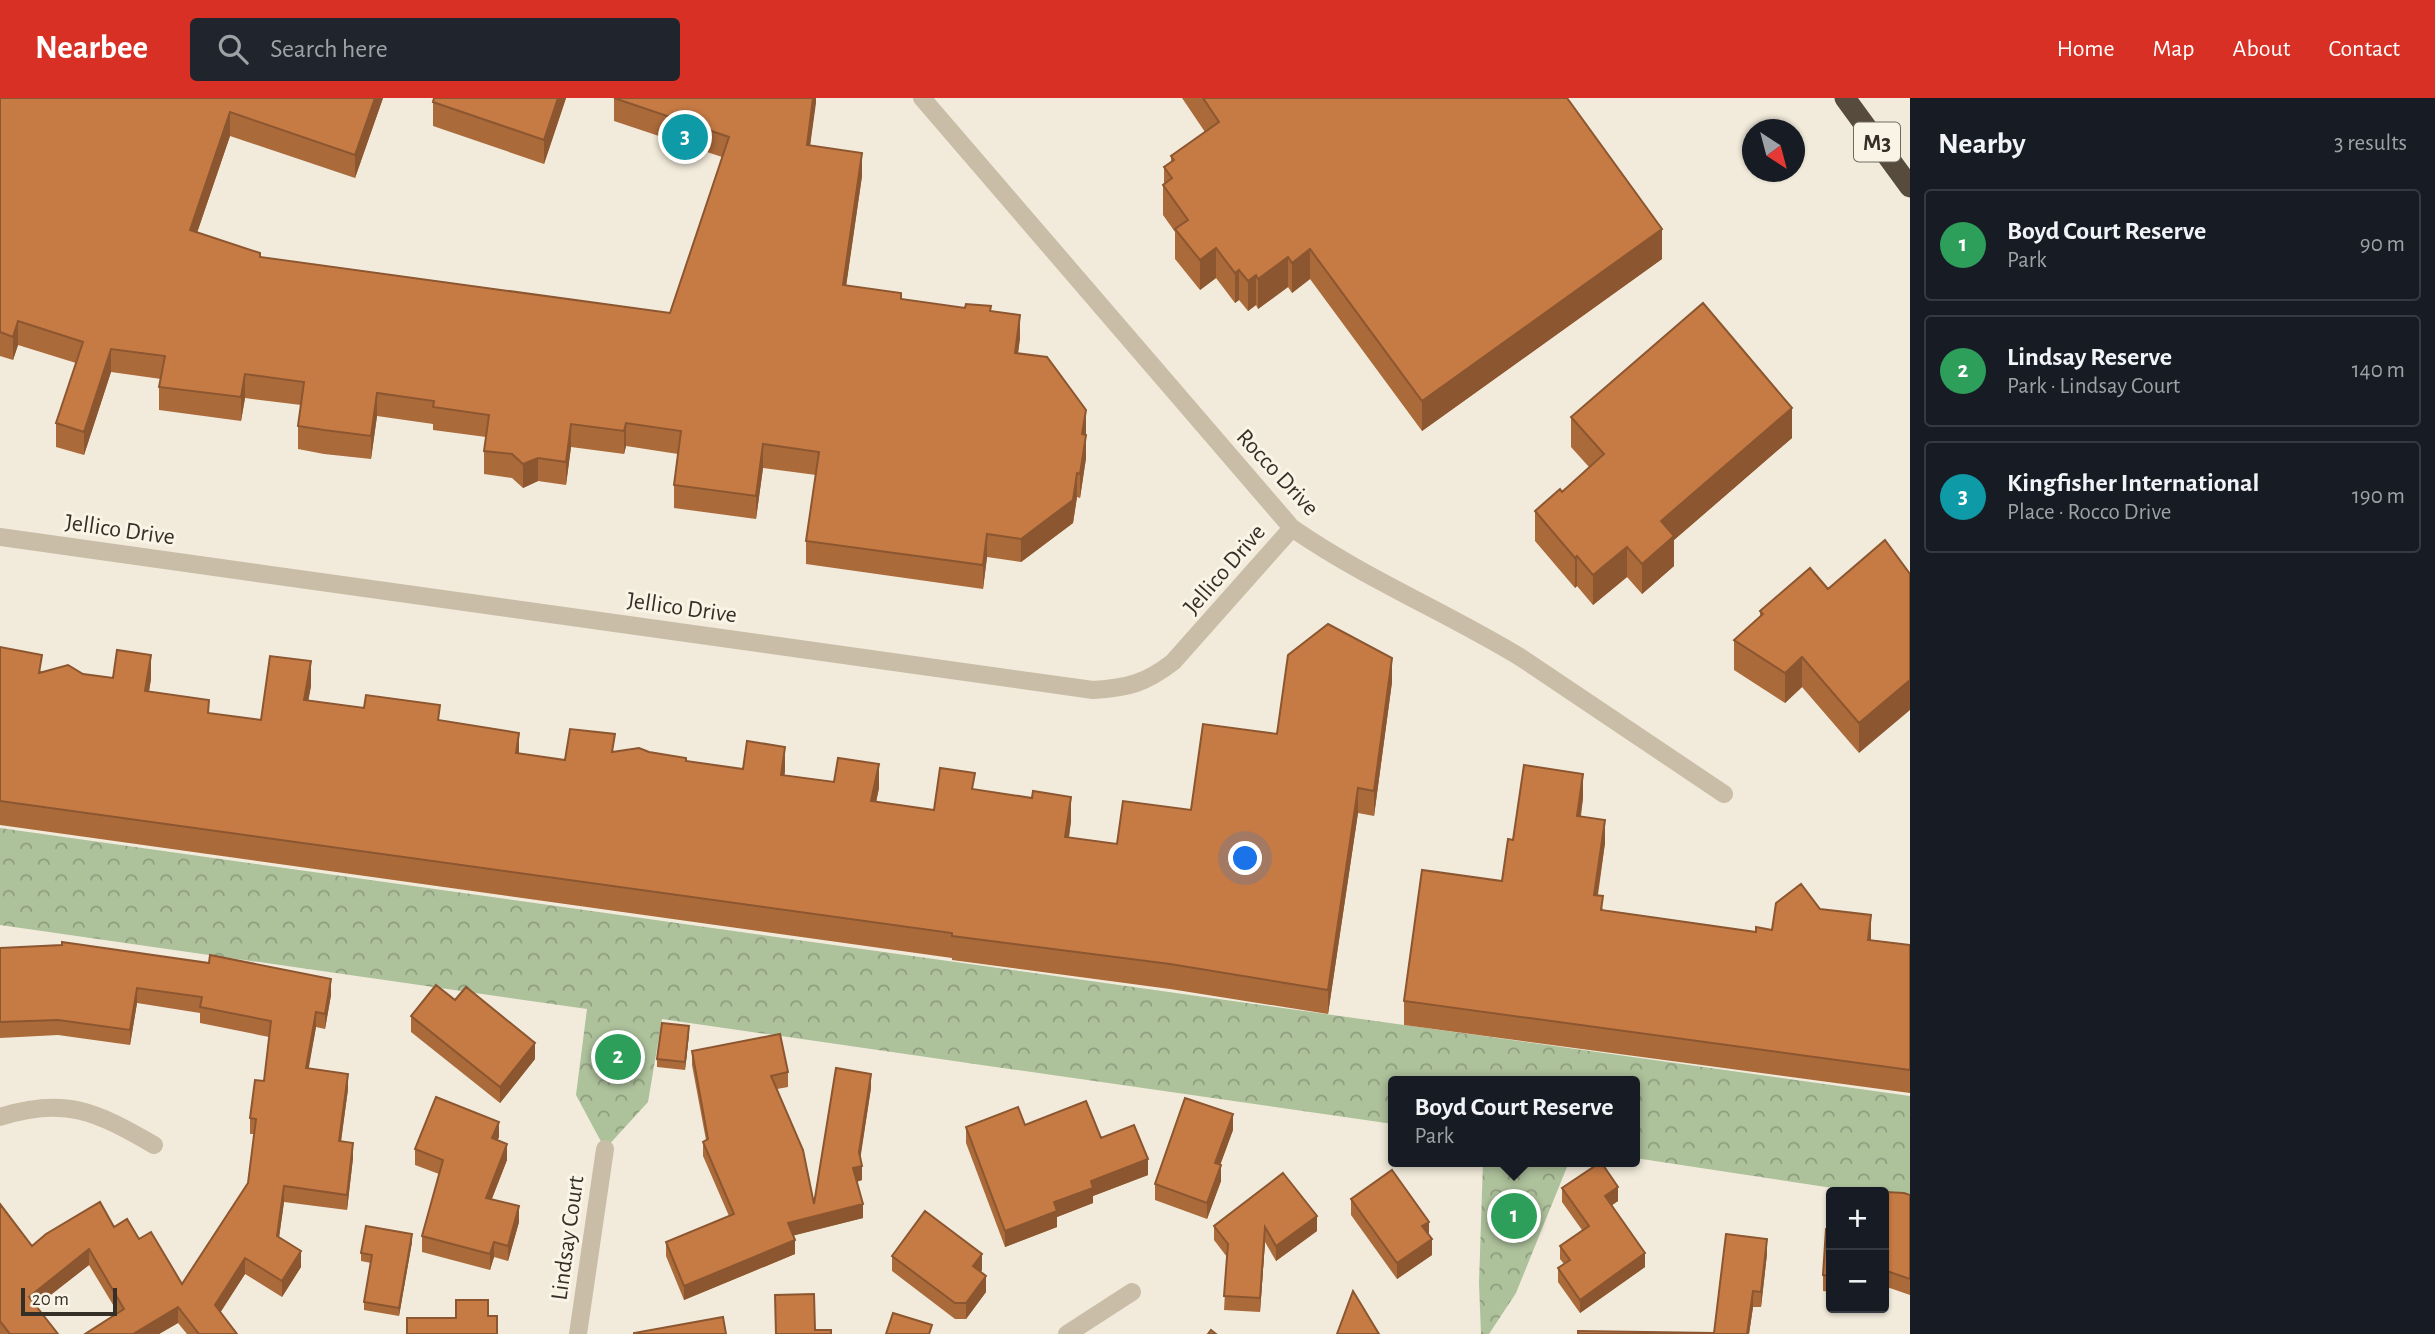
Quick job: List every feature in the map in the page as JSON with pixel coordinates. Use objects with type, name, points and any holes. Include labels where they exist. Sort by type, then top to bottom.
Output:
[{"type":"highway","name":"M3","points":[[1845,98],[1910,187]]},
{"type":"street","name":"Rocco Drive","points":[[922,98],[1292,528],[1336,557],[1488,637],[1724,794]]},
{"type":"street","name":"Jellico Drive","points":[[0,537],[1093,690],[1132,686],[1173,662],[1292,528]]},
{"type":"street","points":[[0,1117],[29,1109],[57,1106],[112,1120],[153,1145]]},
{"type":"street","name":"Lindsay Court","points":[[578,1334],[604,1149]]},
{"type":"street","points":[[1067,1334],[1132,1292]]},
{"type":"green space","points":[[0,828],[1910,1096],[1910,1201],[1889,1194],[1889,1187],[1826,1187],[1640,1159],[1640,1076],[1388,1076],[1388,1123],[662,1019],[648,1102],[605,1149],[576,1095],[587,1009],[0,925]]},
{"type":"green space","points":[[1483,1167],[1567,1167],[1516,1293],[1489,1334],[1481,1334],[1479,1283]]},
{"type":"building","points":[[0,98],[375,98],[355,155],[230,112],[190,230],[260,253],[260,257],[670,313],[729,137],[614,98],[813,98],[807,145],[862,153],[843,285],[901,293],[901,299],[965,308],[966,304],[991,306],[990,311],[1020,315],[1015,353],[1047,357],[1086,410],[1082,434],[1086,435],[1073,500],[1021,539],[987,534],[983,565],[806,541],[819,452],[763,444],[756,496],[674,485],[681,431],[626,423],[624,431],[571,424],[566,462],[538,458],[523,464],[512,454],[484,451],[489,415],[433,407],[434,401],[377,393],[371,436],[298,426],[304,382],[245,374],[241,397],[159,387],[165,356],[111,349],[84,432],[56,423],[83,342],[18,321],[13,337],[0,332]]},
{"type":"building","points":[[434,98],[558,98],[544,140],[433,102]]},
{"type":"building","points":[[1203,98],[1567,98],[1662,229],[1422,401],[1310,249],[1292,263],[1288,257],[1258,279],[1256,275],[1248,281],[1239,270],[1235,273],[1216,248],[1200,260],[1175,229],[1188,220],[1163,185],[1172,178],[1164,167],[1174,160],[1171,156],[1219,122]]},
{"type":"building","points":[[1703,303],[1792,408],[1661,521],[1674,536],[1642,564],[1627,547],[1593,575],[1535,511],[1560,489],[1562,492],[1604,454],[1571,417]]},
{"type":"building","points":[[1885,540],[1910,574],[1910,680],[1859,723],[1802,657],[1785,673],[1734,640],[1763,614],[1760,611],[1810,568],[1828,589]]},
{"type":"building","points":[[1328,624],[1392,658],[1374,791],[1358,788],[1328,990],[1170,964],[952,936],[952,933],[0,801],[0,647],[42,655],[39,673],[68,665],[83,674],[113,678],[117,650],[151,655],[145,691],[209,700],[208,713],[261,720],[270,656],[311,661],[304,700],[364,708],[366,695],[440,705],[438,720],[519,733],[516,753],[565,760],[570,729],[615,734],[612,752],[639,748],[686,758],[686,761],[743,769],[747,741],[785,747],[781,775],[834,782],[838,758],[879,764],[871,801],[934,810],[940,768],[975,773],[972,789],[1032,798],[1033,791],[1071,797],[1065,837],[1117,844],[1123,801],[1191,810],[1203,724],[1277,734],[1288,655]]},
{"type":"building","points":[[1524,765],[1583,774],[1577,816],[1605,820],[1594,895],[1603,896],[1601,910],[1756,932],[1756,927],[1772,930],[1776,903],[1801,884],[1820,909],[1871,915],[1868,940],[1910,945],[1910,1070],[1404,1001],[1422,870],[1502,881],[1508,839],[1513,840]]},
{"type":"building","points":[[62,942],[209,963],[210,955],[331,979],[325,1014],[316,1012],[306,1068],[348,1074],[339,1141],[353,1143],[347,1195],[284,1186],[277,1236],[301,1251],[282,1281],[245,1258],[215,1305],[237,1334],[199,1334],[178,1307],[133,1334],[85,1334],[124,1309],[89,1249],[29,1297],[58,1334],[10,1334],[0,1321],[0,1204],[32,1246],[46,1234],[100,1202],[114,1227],[127,1219],[139,1239],[151,1232],[182,1284],[248,1183],[256,1119],[250,1118],[255,1080],[264,1081],[271,1021],[200,1007],[202,997],[137,988],[130,1030],[58,1020],[0,1022],[0,948],[62,945]]},
{"type":"building","points":[[436,985],[455,1000],[466,987],[535,1043],[500,1087],[411,1016]]},
{"type":"building","points":[[662,1023],[689,1026],[685,1062],[657,1059]]},
{"type":"building","points":[[780,1034],[788,1072],[771,1076],[803,1150],[814,1204],[836,1068],[871,1074],[859,1152],[862,1166],[853,1168],[863,1204],[788,1223],[795,1240],[684,1286],[666,1242],[734,1214],[703,1142],[708,1139],[692,1051]]},
{"type":"building","points":[[436,1097],[499,1122],[492,1138],[507,1144],[486,1198],[519,1206],[508,1246],[494,1242],[490,1254],[422,1236],[443,1160],[415,1149]]},
{"type":"building","points":[[1185,1098],[1233,1114],[1215,1163],[1221,1165],[1207,1203],[1155,1184]]},
{"type":"building","points":[[1086,1101],[1101,1138],[1134,1125],[1148,1159],[1091,1181],[1093,1188],[1054,1202],[1057,1211],[1005,1231],[966,1127],[1018,1107],[1025,1125]]},
{"type":"building","points":[[1594,1167],[1604,1167],[1618,1187],[1605,1196],[1645,1253],[1580,1300],[1558,1268],[1570,1260],[1560,1246],[1589,1226],[1562,1188]]},
{"type":"building","points":[[1392,1170],[1429,1222],[1422,1226],[1432,1239],[1397,1263],[1351,1199]]},
{"type":"building","points":[[1283,1173],[1317,1216],[1276,1246],[1265,1227],[1260,1298],[1224,1296],[1228,1244],[1214,1226]]},
{"type":"building","points":[[1889,1192],[1910,1195],[1910,1279],[1889,1272]]},
{"type":"building","points":[[925,1211],[982,1254],[973,1266],[986,1276],[966,1303],[955,1303],[892,1256]]},
{"type":"building","points":[[366,1226],[412,1234],[399,1308],[364,1302],[372,1255],[361,1253]]},
{"type":"building","points":[[1826,1229],[1826,1275],[1823,1275]]},
{"type":"building","points":[[1726,1234],[1767,1239],[1761,1292],[1753,1291],[1747,1334],[1578,1334],[1578,1331],[1714,1333]]},
{"type":"building","points":[[1353,1291],[1379,1334],[1337,1334]]},
{"type":"building","points":[[814,1294],[815,1330],[831,1330],[831,1334],[776,1334],[775,1295]]},
{"type":"building","points":[[456,1300],[488,1300],[488,1316],[497,1316],[497,1334],[407,1334],[407,1318],[456,1318]]},
{"type":"building","points":[[893,1313],[932,1325],[929,1334],[886,1334]]},
{"type":"building","points":[[723,1317],[726,1334],[634,1334],[634,1333]]},
{"type":"place","name":"Kingfisher International","points":[[685,137]]},
{"type":"place","name":"Lindsay Reserve","points":[[618,1057]]},
{"type":"place","name":"Boyd Court Reserve","points":[[1514,1216]]}]
